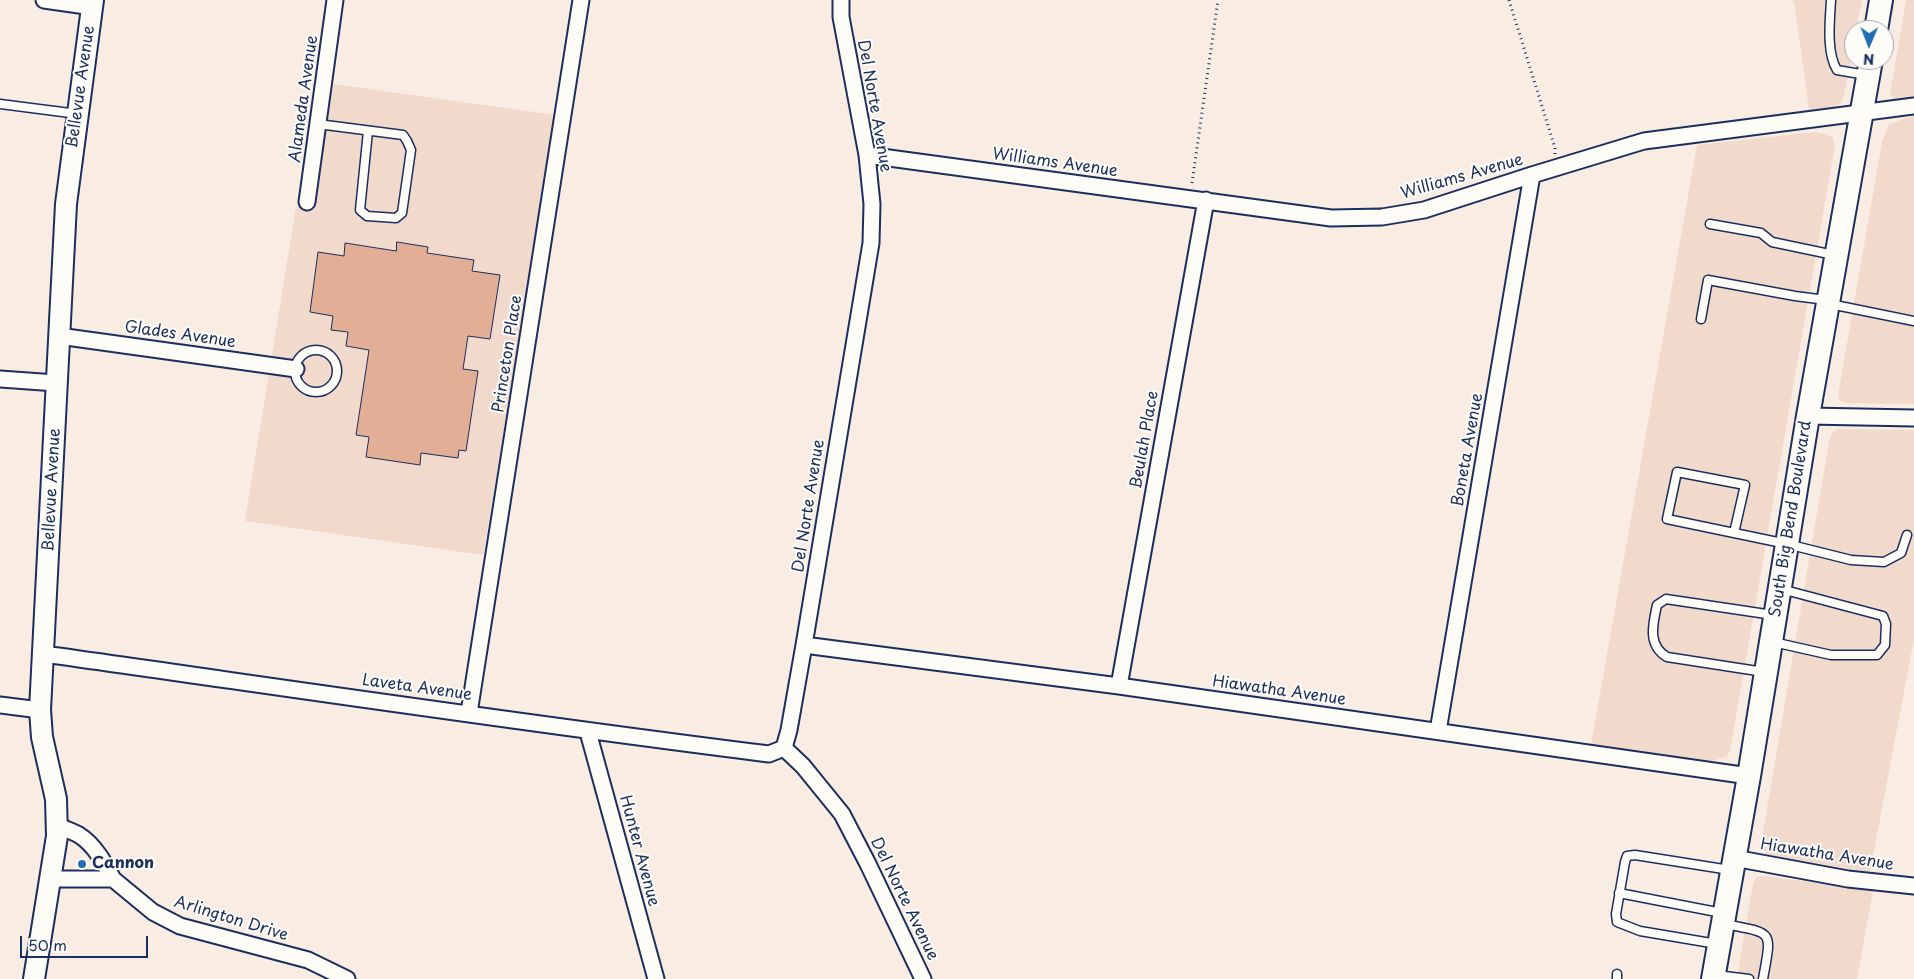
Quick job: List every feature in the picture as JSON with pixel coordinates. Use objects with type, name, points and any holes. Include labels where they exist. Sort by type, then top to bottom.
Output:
[{"type":"main road","points":[[1878,20],[1881,0]]},
{"type":"main road","name":"South Big Bend Boulevard","points":[[1713,977],[1869,70]]},
{"type":"street","points":[[44,0],[93,3]]},
{"type":"street","name":"Alameda Avenue","points":[[307,202],[335,0]]},
{"type":"street","name":"Princeton Place","points":[[469,713],[581,0]]},
{"type":"street","name":"Del Norte Avenue","points":[[841,0],[841,17],[867,155],[872,204],[871,243],[804,645],[784,748],[803,766],[842,814],[923,979]]},
{"type":"street","name":"Bellevue Avenue","points":[[34,979],[57,836],[56,799],[44,753],[40,710],[66,204],[93,3]]},
{"type":"street","name":"Williams Avenue","points":[[867,155],[1331,218],[1382,218],[1424,210],[1532,175],[1644,142],[1911,107]]},
{"type":"street","name":"Boneta Avenue","points":[[1438,731],[1532,175]]},
{"type":"street","name":"Beulah Place","points":[[1119,686],[1206,200]]},
{"type":"street","name":"Glades Avenue","points":[[59,336],[296,369]]},
{"type":"street","points":[[0,379],[56,383]]},
{"type":"street","points":[[1808,416],[1914,418]]},
{"type":"street","name":"Hiawatha Avenue","points":[[804,645],[1119,686],[1749,776]]},
{"type":"street","name":"Laveta Avenue","points":[[44,654],[469,713],[588,732],[769,754],[784,748]]},
{"type":"street","points":[[0,705],[40,710]]},
{"type":"street","name":"Hunter Avenue","points":[[588,732],[656,979]]},
{"type":"street","name":"Arlington Drive","points":[[57,825],[86,840],[105,864],[113,879],[153,912],[180,926],[308,960],[347,979]]},
{"type":"street","name":"Hiawatha Avenue","points":[[1733,864],[1914,886]]},
{"type":"street","points":[[50,878],[113,879]]},
{"type":"lane","points":[[1831,0],[1829,28],[1833,63],[1837,70],[1844,70]]},
{"type":"lane","points":[[0,104],[78,114]]},
{"type":"lane","points":[[318,124],[368,130],[403,135],[411,150],[402,213],[396,218],[367,216],[360,210],[368,130]]},
{"type":"lane","points":[[1710,224],[1761,233],[1772,242],[1836,256]]},
{"type":"lane","points":[[1701,319],[1708,280],[1828,302],[1914,321]]},
{"type":"lane","points":[[320,350],[332,357],[337,370],[334,383],[329,388],[316,392],[303,387],[299,382],[296,369],[301,357],[307,352],[320,350]]},
{"type":"lane","points":[[1734,533],[1745,485],[1677,472],[1667,519],[1734,533],[1787,544],[1851,560],[1884,562],[1901,553],[1906,535]]},
{"type":"lane","points":[[1771,642],[1831,655],[1877,655],[1885,645],[1886,624],[1883,616],[1780,589]]},
{"type":"lane","points":[[1766,672],[1667,657],[1655,647],[1652,638],[1654,621],[1657,605],[1666,598],[1776,616]]},
{"type":"lane","points":[[1733,864],[1635,855],[1627,856],[1619,894],[1616,914],[1617,922],[1640,931],[1722,927],[1759,931],[1766,935],[1769,940],[1764,979]]},
{"type":"lane","points":[[1619,894],[1722,927]]},
{"type":"lane","points":[[1713,977],[1749,979]]},
{"type":"path","points":[[1190,198],[1218,0]]},
{"type":"path","points":[[1509,0],[1555,148],[1554,169]]},
{"type":"shaded area","points":[[1786,0],[1862,0],[1858,20],[1844,20],[1844,70],[1849,70],[1844,96],[1841,103],[1836,106],[1809,110],[1794,1]]},
{"type":"shaded area","points":[[1906,0],[1914,0],[1914,96],[1894,100],[1890,94]]},
{"type":"shaded area","points":[[333,84],[556,115],[483,555],[245,521],[296,207],[314,210]]},
{"type":"shaded area","points":[[1914,116],[1914,404],[1847,403],[1839,400],[1838,395],[1882,142],[1889,124]]},
{"type":"shaded area","points":[[1814,132],[1833,138],[1835,145],[1730,751],[1726,757],[1711,761],[1591,745],[1697,145]]},
{"type":"shaded area","points":[[1837,429],[1914,430],[1914,639],[1870,872],[1768,855],[1761,844],[1829,442],[1832,433]]},
{"type":"shaded area","points":[[1765,876],[1873,891],[1857,979],[1737,979],[1753,884],[1756,877]]},
{"type":"building","points":[[397,242],[428,247],[427,253],[474,260],[472,271],[500,275],[490,339],[468,336],[463,369],[478,371],[466,451],[459,450],[458,458],[421,453],[420,465],[366,457],[369,437],[356,435],[369,350],[346,346],[348,332],[331,330],[333,316],[310,312],[318,252],[344,256],[345,243],[396,251]]},
{"type":"place","name":"Cannon","points":[[82,864]]}]
